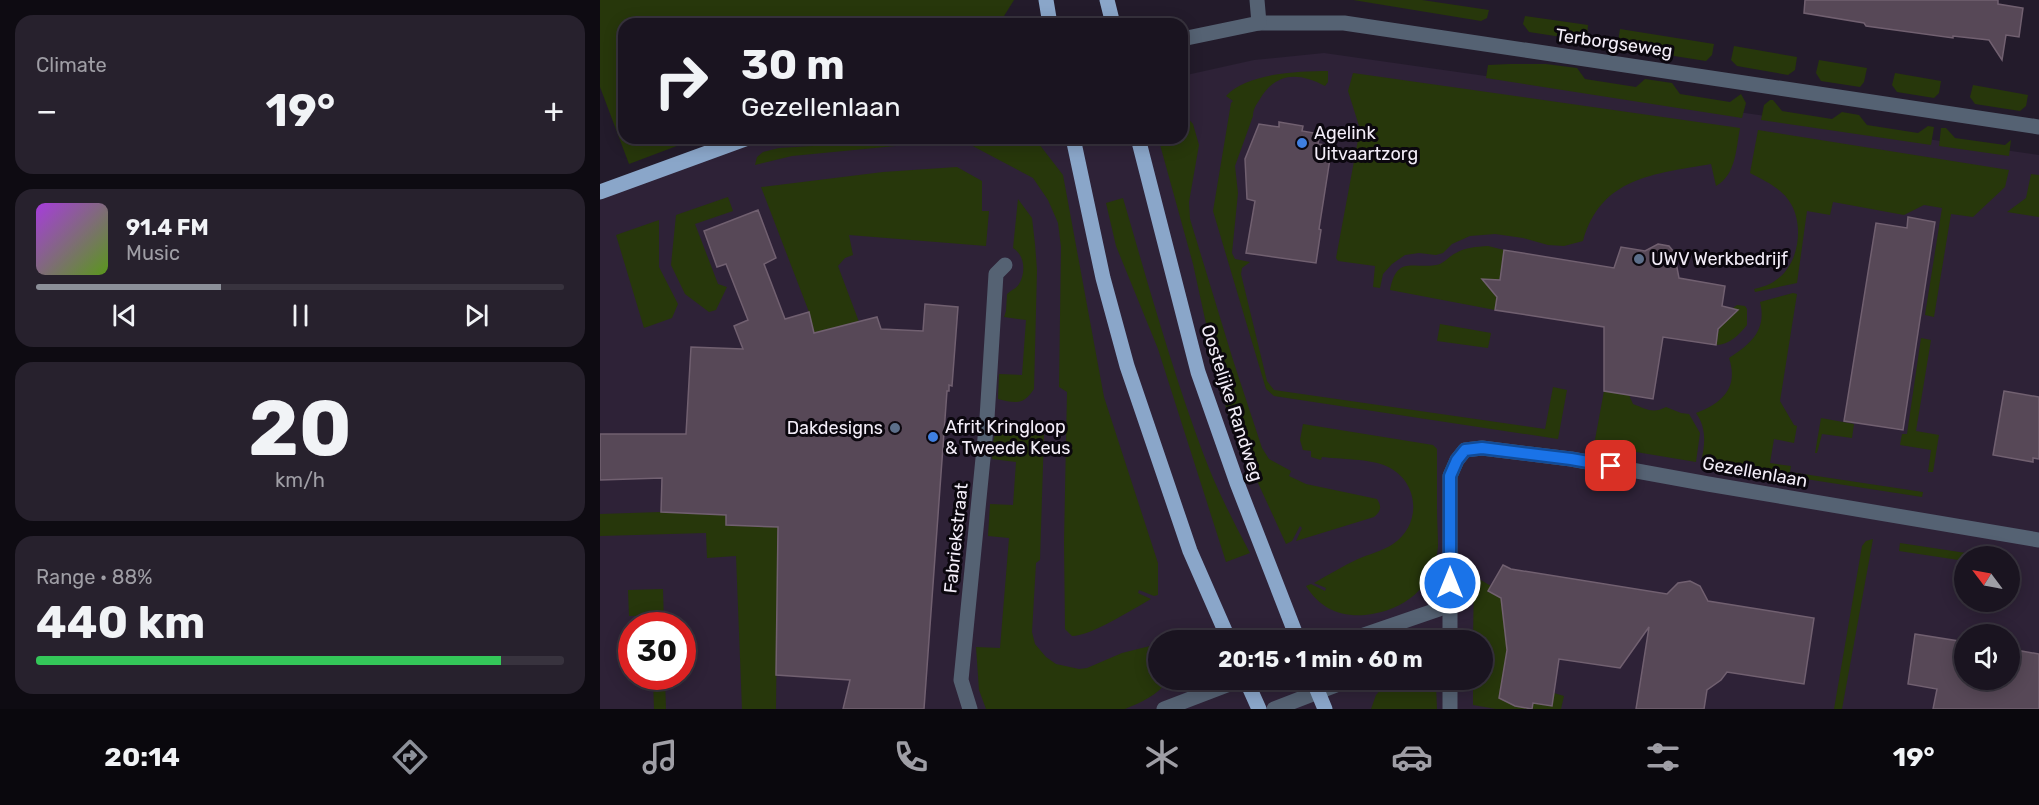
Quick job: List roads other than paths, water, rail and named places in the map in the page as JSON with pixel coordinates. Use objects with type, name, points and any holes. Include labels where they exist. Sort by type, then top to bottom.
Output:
[{"type":"main road","points":[[1046,0],[1049,18]]},
{"type":"main road","points":[[1107,0],[1112,18]]},
{"type":"main road","points":[[600,192],[732,144]]},
{"type":"main road","points":[[1074,144],[1102,278],[1127,366],[1190,551],[1225,630]]},
{"type":"main road","name":"Oostelijke Randweg","points":[[1140,144],[1198,372],[1237,483],[1294,630]]},
{"type":"main road","points":[[1250,690],[1259,709]]},
{"type":"main road","points":[[1317,690],[1325,709]]},
{"type":"street","points":[[1257,0],[1259,23]]},
{"type":"street","name":"Terborgseweg","points":[[1188,38],[1259,23],[1344,23],[2039,127]]},
{"type":"street","name":"Fabriekstraat","points":[[970,709],[961,680],[987,428],[996,274],[1005,265]]},
{"type":"street","name":"Gezellenlaan","points":[[1450,605],[1450,476],[1457,460],[1465,450],[1482,448],[1571,459],[2039,540]]},
{"type":"street","points":[[1378,630],[1450,605],[1450,630]]},
{"type":"street","points":[[1164,709],[1214,690]]},
{"type":"street","points":[[1274,709],[1308,690]]},
{"type":"street","points":[[1450,690],[1450,709]]},
{"type":"place","name":"Agelink Uitvaartzorg","points":[[1302,143]]},
{"type":"place","name":"UWV Werkbedrijf","points":[[1639,259]]},
{"type":"place","name":"Dakdesigns","points":[[895,428]]},
{"type":"place","name":"Afrit Kringloop & Tweede Keus","points":[[933,437]]}]
